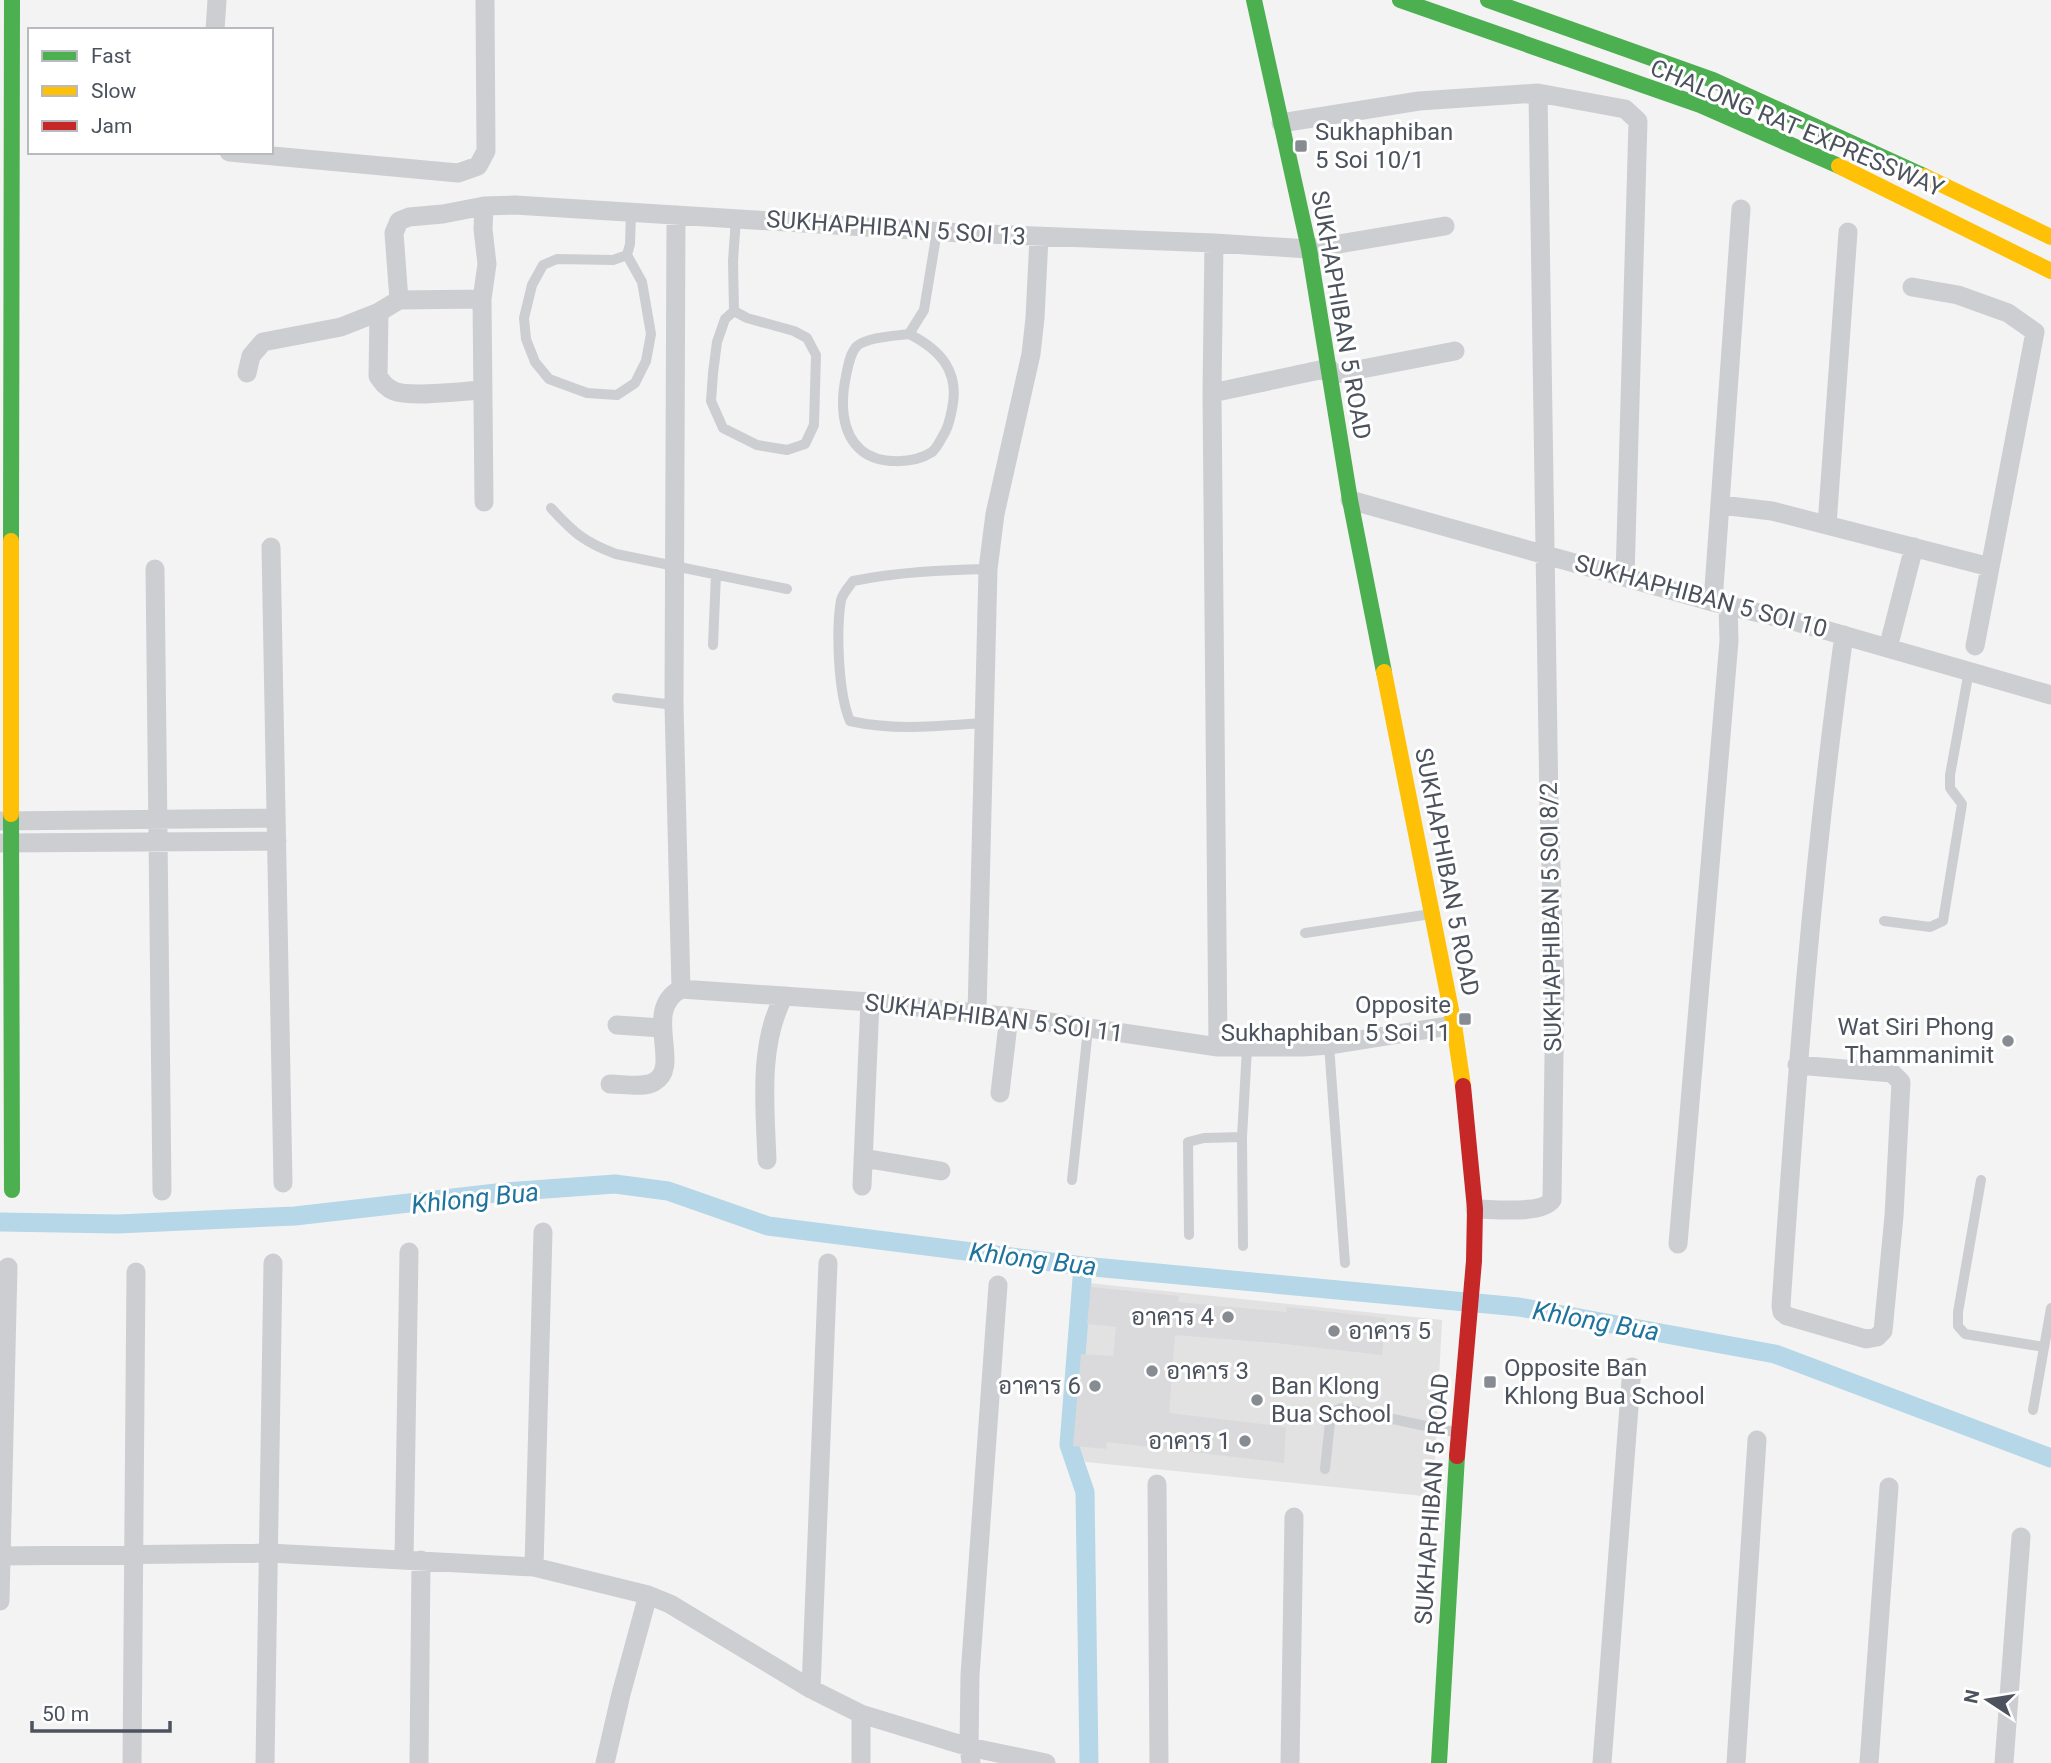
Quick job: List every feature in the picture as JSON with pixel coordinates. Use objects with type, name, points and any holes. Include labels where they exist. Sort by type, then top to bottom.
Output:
[{"type":"main road","points":[[12,0],[5,130],[5,843],[12,1190]]},
{"type":"main road","name":"SUKHAPHIBAN 5 ROAD","points":[[1254,0],[1309,249],[1350,500],[1454,1026],[1466,1107],[1475,1209],[1474,1261],[1458,1433],[1439,1763]]},
{"type":"main road","name":"CHALONG RAT EXPRESSWAY","points":[[1400,0],[1700,105],[1866,178],[2051,271]]},
{"type":"main road","name":"CHALONG RAT EXPRESSWAY","points":[[1488,0],[1713,80],[2007,214],[2051,237]]},
{"type":"street","points":[[215,28],[216,0]]},
{"type":"street","points":[[251,154],[458,173],[478,166],[486,151],[485,0]]},
{"type":"street","points":[[1282,123],[1419,101],[1538,93],[1625,109],[1638,121],[1625,577]]},
{"type":"street","points":[[1538,93],[1547,555]]},
{"type":"street","name":"SUKHAPHIBAN 5 SOI 13","points":[[399,300],[394,233],[399,221],[409,217],[443,215],[484,206],[515,205],[1039,237],[1309,249],[1446,226]]},
{"type":"street","points":[[484,206],[483,229],[487,264],[482,299],[484,502]]},
{"type":"street","points":[[1678,1244],[1729,641],[1720,604],[1721,505],[1741,209]]},
{"type":"street","points":[[610,1084],[652,1084],[660,1078],[665,1060],[662,1014],[671,994],[681,989],[674,705],[676,215]]},
{"type":"street","points":[[1827,526],[1848,232]]},
{"type":"street","points":[[977,1013],[988,569],[995,514],[1031,354],[1039,237]]},
{"type":"street","points":[[1214,243],[1212,393],[1218,1047]]},
{"type":"street","points":[[1912,287],[1958,295],[2008,313],[2035,332],[1975,646]]},
{"type":"street","points":[[247,373],[251,356],[263,342],[341,327],[379,312],[399,300],[482,299]]},
{"type":"street","points":[[379,312],[378,376],[384,385],[396,392],[415,393],[483,390]]},
{"type":"street","points":[[1212,393],[1455,351]]},
{"type":"street","name":"SUKHAPHIBAN 5 SOI 10","points":[[1350,500],[1720,604],[1844,635],[2051,695]]},
{"type":"street","points":[[1721,505],[1772,511],[1990,567]]},
{"type":"street","points":[[271,547],[283,1183]]},
{"type":"street","points":[[1888,648],[1914,547]]},
{"type":"street","name":"SUKHAPHIBAN 5 SOI 8/2","points":[[1475,1209],[1533,1209],[1545,1207],[1552,1200],[1555,985],[1549,807],[1547,555]]},
{"type":"street","points":[[155,569],[162,1191]]},
{"type":"street","points":[[1797,1065],[1892,1073],[1901,1082],[1894,1216],[1883,1331],[1874,1339],[1787,1316],[1782,1312],[1797,1065],[1830,742],[1844,635]]},
{"type":"street","points":[[5,821],[276,818]]},
{"type":"street","points":[[5,843],[277,841]]},
{"type":"street","name":"SUKHAPHIBAN 5 SOI 11","points":[[681,989],[1009,1016],[1218,1047],[1329,1045],[1454,1026]]},
{"type":"street","points":[[766,1160],[765,1105],[769,1038],[774,1015],[784,996]]},
{"type":"street","points":[[862,1186],[870,1003]]},
{"type":"street","points":[[1000,1093],[1009,1016]]},
{"type":"street","points":[[617,1025],[662,1028]]},
{"type":"street","points":[[863,1158],[941,1171]]},
{"type":"street","points":[[534,1567],[543,1233]]},
{"type":"street","points":[[409,1252],[419,1763]]},
{"type":"street","points":[[265,1763],[273,1263]]},
{"type":"street","points":[[811,1689],[828,1263]]},
{"type":"street","points":[[0,1601],[8,1267]]},
{"type":"street","points":[[132,1763],[136,1272]]},
{"type":"street","points":[[970,1755],[970,1675],[998,1285]]},
{"type":"street","points":[[1602,1763],[1632,1367]]},
{"type":"street","points":[[1736,1763],[1757,1440]]},
{"type":"street","points":[[1157,1484],[1159,1763]]},
{"type":"street","points":[[1869,1763],[1889,1487]]},
{"type":"street","points":[[1290,1763],[1294,1517]]},
{"type":"street","points":[[2004,1763],[2021,1537]]},
{"type":"street","points":[[0,1556],[269,1553],[534,1567],[648,1595],[670,1604],[811,1689],[862,1714],[970,1755],[1046,1763]]},
{"type":"street","points":[[606,1763],[621,1694],[648,1595]]},
{"type":"street","points":[[861,1763],[862,1714]]},
{"type":"lane","points":[[627,255],[613,260],[557,259],[543,265],[532,285],[524,318],[526,339],[535,362],[549,379],[587,393],[617,395],[635,383],[646,361],[651,334],[642,282],[627,255],[631,212]]},
{"type":"lane","points":[[734,311],[807,338],[816,355],[814,425],[805,444],[787,450],[757,445],[723,428],[711,401],[717,342],[725,319],[734,311],[736,218]]},
{"type":"lane","points":[[909,334],[924,310],[937,231]]},
{"type":"lane","points":[[909,334],[923,341],[951,369],[954,398],[948,428],[933,451],[912,460],[886,461],[862,451],[855,442],[849,433],[842,396],[849,361],[858,346],[880,337],[909,334]]},
{"type":"lane","points":[[551,508],[574,534],[594,546],[617,554],[787,589]]},
{"type":"lane","points":[[983,723],[908,727],[873,726],[850,721],[843,704],[840,638],[842,597],[853,581],[936,569],[988,569]]},
{"type":"lane","points":[[713,645],[716,574]]},
{"type":"lane","points":[[1884,921],[1930,927],[1943,921],[1962,804],[1950,788],[1950,775],[1969,671]]},
{"type":"lane","points":[[617,698],[674,705]]},
{"type":"lane","points":[[1305,933],[1431,914]]},
{"type":"lane","points":[[1072,1180],[1088,1029]]},
{"type":"lane","points":[[1329,1045],[1345,1263]]},
{"type":"lane","points":[[1243,1246],[1242,1138],[1247,1048]]},
{"type":"lane","points":[[1189,1235],[1188,1142],[1204,1138],[1242,1138]]},
{"type":"lane","points":[[1981,1180],[1958,1312],[1958,1326],[1965,1334],[2044,1347]]},
{"type":"lane","points":[[2033,1410],[2051,1308]]},
{"type":"lane","points":[[1325,1469],[1331,1413],[1341,1408],[1458,1433]]},
{"type":"shaded area","name":"Ban Klong Bua School","points":[[1089,1283],[1442,1320],[1433,1497],[1086,1462],[1073,1446]]},
{"type":"building","points":[[1091,1287],[1179,1296],[1178,1302],[1286,1312],[1287,1307],[1386,1318],[1382,1355],[1175,1335],[1169,1413],[1286,1427],[1284,1463],[1107,1442],[1106,1449],[1073,1446],[1081,1354],[1113,1356],[1116,1327],[1087,1324]]},
{"type":"waterway","name":"Khlong Bua","points":[[0,1222],[118,1224],[295,1216],[505,1192],[615,1184],[668,1191],[768,1226],[1083,1266],[1519,1307],[1775,1354],[2051,1458]]},
{"type":"waterway","points":[[1083,1266],[1069,1445],[1085,1492],[1089,1763]]},
{"type":"traffic: fast","points":[[11,541],[12,0]]},
{"type":"traffic: fast","points":[[1254,0],[1309,249],[1350,500],[1384,672]]},
{"type":"traffic: fast","points":[[1400,0],[1700,105],[1839,166]]},
{"type":"traffic: fast","points":[[1488,0],[1713,80],[1924,176]]},
{"type":"traffic: fast","points":[[11,814],[12,1190]]},
{"type":"traffic: fast","points":[[1439,1763],[1457,1456]]},
{"type":"traffic: slow","points":[[1839,166],[2051,271]]},
{"type":"traffic: slow","points":[[1924,176],[2051,237]]},
{"type":"traffic: slow","points":[[11,541],[11,814]]},
{"type":"traffic: slow","points":[[1384,672],[1454,1025],[1463,1086]]},
{"type":"traffic: jam","points":[[1457,1456],[1474,1261],[1475,1209],[1463,1086]]},
{"type":"place","name":"Sukhaphiban 5 Soi 10/1","points":[[1301,146]]},
{"type":"place","name":"Opposite Sukhaphiban 5 Soi 11","points":[[1465,1019]]},
{"type":"place","name":"Wat Siri Phong Thammanimit","points":[[2008,1041]]},
{"type":"place","name":"อาคาร 4","points":[[1228,1317]]},
{"type":"place","name":"อาคาร 5","points":[[1334,1331]]},
{"type":"place","name":"อาคาร 3","points":[[1152,1371]]},
{"type":"place","name":"Opposite Ban Khlong Bua School","points":[[1490,1382]]},
{"type":"place","name":"อาคาร 6","points":[[1095,1386]]},
{"type":"place","name":"Ban Klong Bua School","points":[[1257,1400]]},
{"type":"place","name":"อาคาร 1","points":[[1245,1441]]}]
